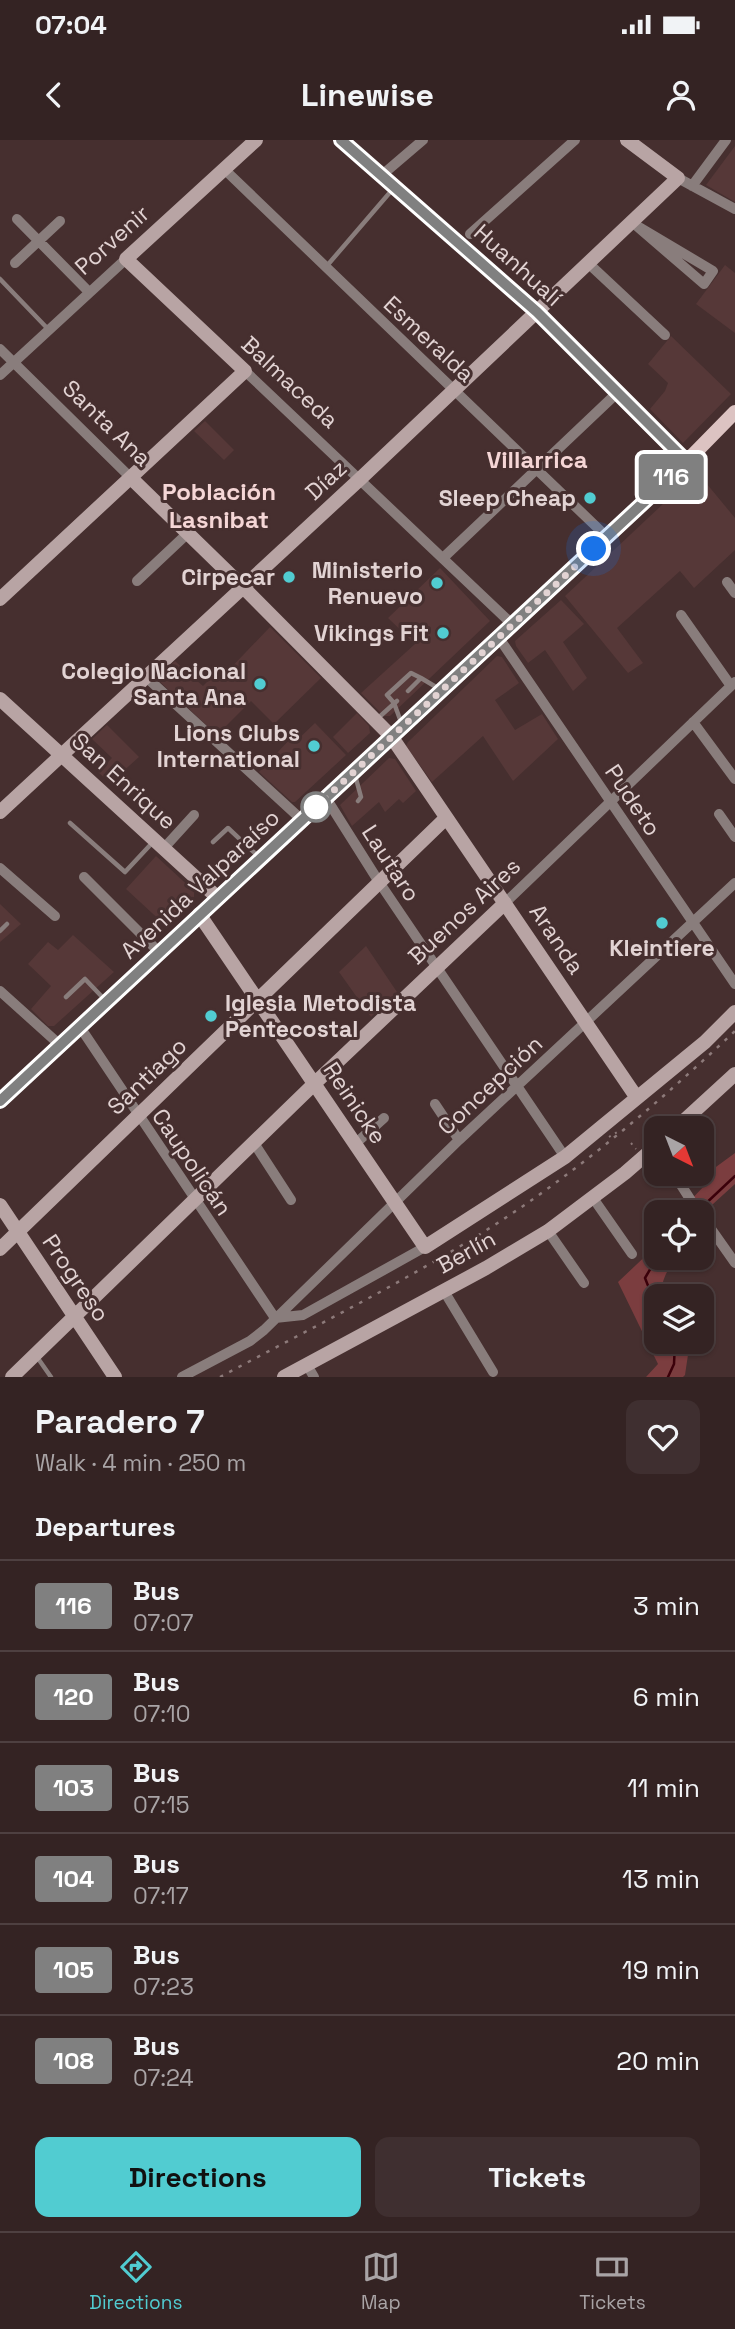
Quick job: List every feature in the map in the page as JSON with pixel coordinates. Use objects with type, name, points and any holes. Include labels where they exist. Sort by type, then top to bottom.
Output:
[{"type":"main road","name":"Avenida Valparaíso","points":[[0,1101],[607,537],[687,462],[735,412]]},
{"type":"street","name":"Porvenir","points":[[0,374],[256,140]]},
{"type":"street","name":"Huanhualí","points":[[341,140],[537,312],[687,462]]},
{"type":"street","points":[[382,175],[423,140]]},
{"type":"street","points":[[470,234],[575,140]]},
{"type":"street","points":[[692,186],[726,140]]},
{"type":"street","points":[[626,141],[678,178],[735,209]]},
{"type":"street","name":"Esmeralda","points":[[224,169],[607,537]]},
{"type":"street","name":"Díaz","points":[[0,811],[360,479],[588,263],[636,225],[678,178]]},
{"type":"street","points":[[17,219],[89,292]]},
{"type":"street","points":[[15,263],[60,221]]},
{"type":"street","points":[[636,225],[713,271],[704,284],[676,260],[636,225]]},
{"type":"street","name":"Balmaceda","points":[[126,259],[513,625]]},
{"type":"street","points":[[588,263],[665,335]]},
{"type":"street","name":"Santa Ana","points":[[0,349],[391,736]]},
{"type":"street","points":[[0,599],[245,371]]},
{"type":"street","points":[[443,558],[617,393]]},
{"type":"street","points":[[136,581],[188,533]]},
{"type":"street","points":[[727,582],[735,593]]},
{"type":"street","points":[[681,615],[733,684]]},
{"type":"street","name":"Pudeto","points":[[499,638],[735,984]]},
{"type":"street","points":[[145,676],[302,820]]},
{"type":"street","name":"Buenos Aires","points":[[12,1377],[733,684]]},
{"type":"street","name":"San Enrique","points":[[0,699],[218,898]]},
{"type":"street","points":[[694,722],[735,779]]},
{"type":"street","name":"Aranda","points":[[391,736],[636,1098]]},
{"type":"street","name":"Lautaro","points":[[326,798],[343,815],[379,882],[565,1157]]},
{"type":"street","points":[[719,814],[735,837]]},
{"type":"street","points":[[159,844],[194,815]]},
{"type":"street","name":"Santiago","points":[[0,1249],[446,818]]},
{"type":"street","points":[[0,867],[55,916]]},
{"type":"street","points":[[84,877],[159,952]]},
{"type":"street","name":"Concepción","points":[[182,1377],[250,1341],[264,1330],[459,1140],[735,883]]},
{"type":"street","name":"Reinicke","points":[[200,914],[425,1248]]},
{"type":"street","points":[[0,991],[60,1045]]},
{"type":"street","points":[[275,1318],[303,1315],[425,1248],[565,1157],[705,1042],[735,1012]]},
{"type":"street","name":"Caupolicán","points":[[80,1027],[275,1318]]},
{"type":"street","points":[[689,1116],[735,1074]]},
{"type":"street","points":[[435,1104],[459,1140]]},
{"type":"street","points":[[355,1144],[384,1118]]},
{"type":"street","points":[[254,1143],[291,1200]]},
{"type":"street","name":"Berlín","points":[[284,1377],[310,1371],[444,1290],[486,1269],[548,1231],[644,1158]]},
{"type":"street","points":[[593,1198],[632,1254]]},
{"type":"street","name":"Progreso","points":[[2,1212],[115,1377]]},
{"type":"street","points":[[548,1231],[584,1283]]},
{"type":"street","points":[[714,1233],[735,1263]]},
{"type":"street","points":[[444,1290],[493,1372]]},
{"type":"lane","points":[[325,268],[395,186]]},
{"type":"lane","points":[[0,279],[49,329]]},
{"type":"lane","points":[[403,726],[396,702],[387,695],[411,673],[442,690]]},
{"type":"lane","points":[[408,691],[421,678]]},
{"type":"lane","points":[[376,720],[396,702]]},
{"type":"lane","points":[[354,771],[361,797],[358,801]]},
{"type":"lane","points":[[70,823],[125,872],[159,844]]},
{"type":"lane","points":[[213,842],[228,828],[261,858]]},
{"type":"lane","points":[[0,931],[7,924]]},
{"type":"lane","points":[[66,997],[85,979],[107,1001]]},
{"type":"lane","points":[[36,1354],[51,1377]]},
{"type":"shaded area","points":[[735,146],[735,202],[706,185]]},
{"type":"shaded area","points":[[725,265],[735,273],[735,333],[696,304]]},
{"type":"shaded area","points":[[671,336],[731,394],[683,443],[650,409],[668,383],[648,364]]},
{"type":"shaded area","points":[[205,421],[234,450],[224,460],[194,431]]},
{"type":"shaded area","points":[[697,472],[735,518],[735,550],[694,588],[680,571],[617,628],[643,663],[628,673],[565,596]]},
{"type":"shaded area","points":[[440,568],[490,621],[390,716],[384,716],[361,693],[415,644],[388,618]]},
{"type":"shaded area","points":[[561,600],[584,624],[563,642],[587,678],[573,691],[545,650],[528,663],[515,641]]},
{"type":"shaded area","name":"Colegio Nacional Santa Ana","points":[[270,627],[321,678],[274,724],[251,701],[217,735],[158,680],[175,661],[203,686],[219,670],[224,675]]},
{"type":"shaded area","points":[[497,656],[502,657],[519,683],[495,700],[515,730],[542,714],[558,739],[513,781],[483,736],[432,782],[406,746],[408,742]]},
{"type":"shaded area","points":[[357,713],[369,726],[370,733],[348,753],[333,737]]},
{"type":"shaded area","points":[[315,723],[346,755],[292,802],[259,772],[291,738],[295,742]]},
{"type":"shaded area","points":[[107,725],[139,757],[110,783],[98,772],[112,758],[92,739]]},
{"type":"shaded area","points":[[389,758],[395,759],[416,791],[403,803],[399,799],[385,812],[379,802],[352,826],[340,805]]},
{"type":"shaded area","points":[[156,856],[194,891],[194,897],[165,925],[126,889]]},
{"type":"shaded area","points":[[0,904],[21,924],[0,942]]},
{"type":"shaded area","points":[[73,935],[114,972],[54,1026],[48,1026],[31,1009],[51,986],[28,964],[48,942],[58,950]]},
{"type":"shaded area","points":[[366,946],[397,992],[371,1017],[339,972]]},
{"type":"shaded area","points":[[735,1153],[735,1184],[714,1203],[714,1200],[691,1200],[704,1186],[714,1186],[714,1168]]},
{"type":"shaded area","points":[[644,1257],[644,1270],[668,1270],[663,1284],[644,1284],[644,1335],[618,1282]]},
{"type":"shaded area","points":[[653,1354],[688,1354],[683,1377],[646,1377],[658,1364]]},
{"type":"waterway","points":[[710,1200],[735,1176]]},
{"type":"waterway","points":[[647,1284],[645,1278],[650,1270]]},
{"type":"waterway","points":[[668,1377],[674,1364],[674,1354]]},
{"type":"railway","points":[[220,1377],[414,1273],[512,1214],[611,1140],[735,1031]]},
{"type":"bus line","name":"116","points":[[0,1101],[687,462],[537,312],[341,140]]},
{"type":"place","name":"Sleep Cheap","points":[[590,498]]},
{"type":"place","name":"Cirpecar","points":[[289,577]]},
{"type":"place","name":"Ministerio Renuevo","points":[[437,583]]},
{"type":"place","name":"Vikings Fit","points":[[443,633]]},
{"type":"place","name":"Colegio Nacional Santa Ana","points":[[260,684]]},
{"type":"place","name":"Lions Clubs International","points":[[314,746]]},
{"type":"place","name":"Kleintiere","points":[[662,923]]},
{"type":"place","name":"Iglesia Metodista Pentecostal","points":[[211,1016]]},
{"type":"district","name":"Villarrica","points":[[537,459]]},
{"type":"district","name":"Población Lasnibat","points":[[219,505]]},
{"type":"route","points":[[316,807],[594,549]]}]
